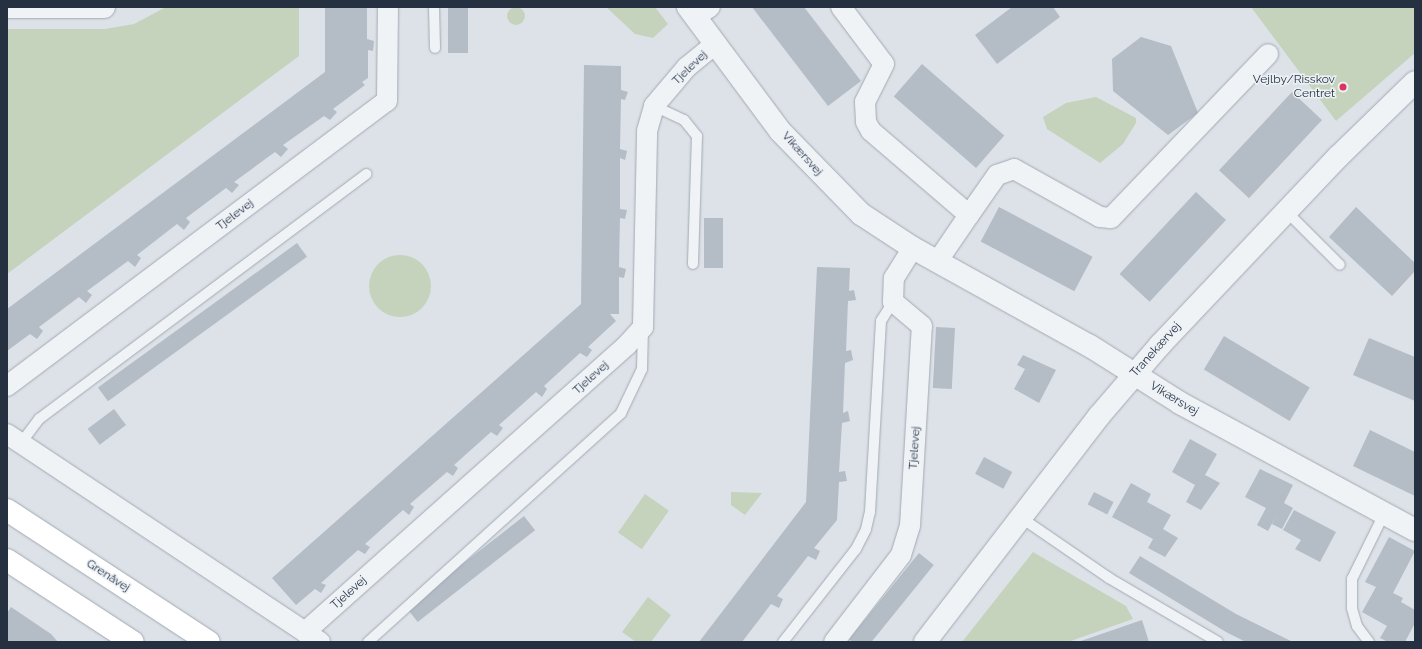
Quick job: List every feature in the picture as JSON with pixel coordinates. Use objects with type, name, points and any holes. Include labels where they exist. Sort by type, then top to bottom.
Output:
[{"type":"main road","name":"Grenåvej","points":[[7,510],[209,642]]},
{"type":"main road","points":[[7,560],[133,642]]},
{"type":"street","points":[[7,7],[104,7]]},
{"type":"street","name":"Tjelevej","points":[[7,386],[387,101],[388,7]]},
{"type":"street","points":[[841,7],[884,64],[865,102],[866,122],[871,131],[969,215]]},
{"type":"street","name":"Vikærsvej","points":[[698,10],[715,44],[780,131],[823,178],[861,214],[913,248],[1134,375],[1415,530]]},
{"type":"street","name":"Tjelevej","points":[[14,438],[312,637],[622,350],[643,327],[648,130],[654,106],[687,67],[715,44]]},
{"type":"street","points":[[937,262],[996,176],[1014,169],[1100,218],[1111,218],[1268,54]]},
{"type":"street","name":"Tranekærvej","points":[[925,642],[1020,517],[1134,375],[1286,211],[1414,85]]},
{"type":"street","points":[[893,302],[894,278],[913,248]]},
{"type":"street","name":"Tjelevej","points":[[834,642],[901,555],[910,526],[922,326],[893,302]]},
{"type":"lane","points":[[434,7],[435,48]]},
{"type":"lane","points":[[654,106],[684,120],[697,136],[693,264]]},
{"type":"lane","points":[[14,438],[366,174]]},
{"type":"lane","points":[[1286,211],[1340,265]]},
{"type":"lane","points":[[783,642],[856,549],[866,529],[870,512],[881,321],[893,302]]},
{"type":"lane","points":[[368,642],[621,413],[642,369],[643,327]]},
{"type":"lane","points":[[1369,642],[1357,626],[1352,608],[1352,579],[1384,514]]},
{"type":"lane","points":[[1020,517],[1109,578],[1218,642]]},
{"type":"green space","points":[[166,7],[299,7],[299,56],[7,274],[7,29],[105,29],[134,24]]},
{"type":"green space","points":[[512,7],[520,7],[525,12],[523,23],[520,25],[512,25],[507,20],[507,12]]},
{"type":"green space","points":[[606,7],[655,7],[668,24],[653,38],[635,34]]},
{"type":"green space","name":"Vejlby/Risskov Centret","points":[[1251,7],[1415,7],[1415,53],[1336,121]]},
{"type":"green space","points":[[1096,97],[1136,118],[1136,123],[1123,144],[1100,163],[1047,129],[1043,117],[1066,103]]},
{"type":"green space","points":[[394,255],[406,255],[422,264],[429,274],[431,286],[429,298],[422,308],[406,317],[394,317],[383,312],[374,303],[369,292],[369,280],[374,269],[383,260]]},
{"type":"green space","points":[[731,492],[762,493],[745,515],[731,505]]},
{"type":"green space","points":[[645,494],[669,511],[642,549],[618,533]]},
{"type":"green space","points":[[1033,552],[1126,606],[1133,619],[1068,642],[962,642]]},
{"type":"green space","points":[[648,597],[671,615],[651,642],[636,642],[622,632]]},
{"type":"building","points":[[325,7],[367,7],[367,39],[374,41],[373,51],[368,50],[368,78],[362,82],[365,85],[333,109],[337,112],[330,120],[324,116],[283,145],[288,149],[281,157],[275,152],[234,182],[239,185],[232,193],[226,188],[186,218],[190,222],[184,230],[177,224],[137,255],[141,258],[135,267],[128,261],[87,291],[92,295],[86,303],[79,297],[39,327],[43,331],[37,339],[30,334],[7,351],[7,309],[325,72]]},
{"type":"building","points":[[448,7],[468,7],[468,53],[448,53]]},
{"type":"building","points":[[752,7],[804,7],[861,81],[828,106]]},
{"type":"building","points":[[1012,7],[1053,7],[1060,17],[997,64],[975,35]]},
{"type":"building","points":[[1141,37],[1171,46],[1198,113],[1168,135],[1113,91],[1112,59]]},
{"type":"building","points":[[922,64],[1004,136],[976,168],[894,96]]},
{"type":"building","points":[[584,65],[621,66],[621,90],[628,92],[625,100],[621,99],[620,149],[627,151],[625,160],[620,158],[620,209],[627,210],[625,219],[620,218],[619,267],[626,269],[624,278],[619,277],[619,314],[610,314],[616,321],[588,347],[592,350],[587,357],[580,353],[544,386],[547,389],[542,397],[536,392],[499,425],[503,428],[497,436],[491,432],[454,465],[458,468],[453,476],[447,472],[410,504],[414,507],[409,515],[403,510],[365,544],[370,547],[365,554],[358,550],[321,583],[326,585],[321,593],[315,589],[296,605],[272,578],[581,304]]},
{"type":"building","points":[[1292,92],[1322,120],[1249,198],[1219,170]]},
{"type":"building","points":[[1196,192],[1226,220],[1150,302],[1120,274]]},
{"type":"building","points":[[999,207],[1093,257],[1074,291],[981,241]]},
{"type":"building","points":[[1356,207],[1415,263],[1415,271],[1392,296],[1329,237]]},
{"type":"building","points":[[704,218],[723,218],[723,268],[704,268]]},
{"type":"building","points":[[297,243],[307,257],[108,401],[98,388]]},
{"type":"building","points":[[817,267],[850,268],[849,291],[854,290],[856,300],[848,301],[846,351],[851,350],[853,360],[845,363],[843,413],[848,411],[850,421],[842,423],[839,472],[845,471],[847,481],[839,482],[837,520],[814,548],[820,551],[816,560],[808,556],[777,596],[783,599],[779,608],[771,604],[742,642],[699,642],[806,502]]},
{"type":"building","points":[[936,327],[955,328],[952,389],[933,388]]},
{"type":"building","points":[[1224,336],[1310,388],[1290,421],[1204,369]]},
{"type":"building","points":[[1369,338],[1415,357],[1415,401],[1353,375]]},
{"type":"building","points":[[1023,355],[1056,370],[1039,403],[1014,389],[1025,369],[1017,365]]},
{"type":"building","points":[[114,409],[126,425],[100,445],[88,429]]},
{"type":"building","points":[[1370,430],[1415,452],[1415,496],[1353,466]]},
{"type":"building","points":[[1190,439],[1217,454],[1205,475],[1220,483],[1201,510],[1186,502],[1195,485],[1172,472]]},
{"type":"building","points":[[984,457],[1012,472],[1003,489],[975,474]]},
{"type":"building","points":[[1260,469],[1293,485],[1284,503],[1293,508],[1282,529],[1272,524],[1277,514],[1268,531],[1257,525],[1266,508],[1245,497]]},
{"type":"building","points":[[1131,483],[1151,494],[1147,502],[1171,515],[1163,529],[1178,538],[1165,557],[1148,548],[1153,539],[1112,517]]},
{"type":"building","points":[[1094,492],[1114,502],[1107,514],[1088,504]]},
{"type":"building","points":[[1294,510],[1336,532],[1320,562],[1295,549],[1301,540],[1283,530]]},
{"type":"building","points":[[524,516],[535,530],[418,622],[407,608]]},
{"type":"building","points":[[1389,537],[1415,551],[1393,593],[1403,598],[1401,602],[1415,610],[1415,623],[1405,642],[1388,642],[1380,638],[1387,626],[1362,612],[1376,587],[1365,582]]},
{"type":"building","points":[[919,553],[934,565],[871,642],[853,642],[849,639]]},
{"type":"building","points":[[1140,556],[1236,614],[1293,642],[1246,642],[1226,632],[1129,573]]},
{"type":"building","points":[[11,607],[51,634],[58,642],[7,642],[7,613]]},
{"type":"building","points":[[1142,620],[1149,642],[1078,642]]},
{"type":"place","name":"Vejlby/Risskov Centret","points":[[1343,87]]}]
